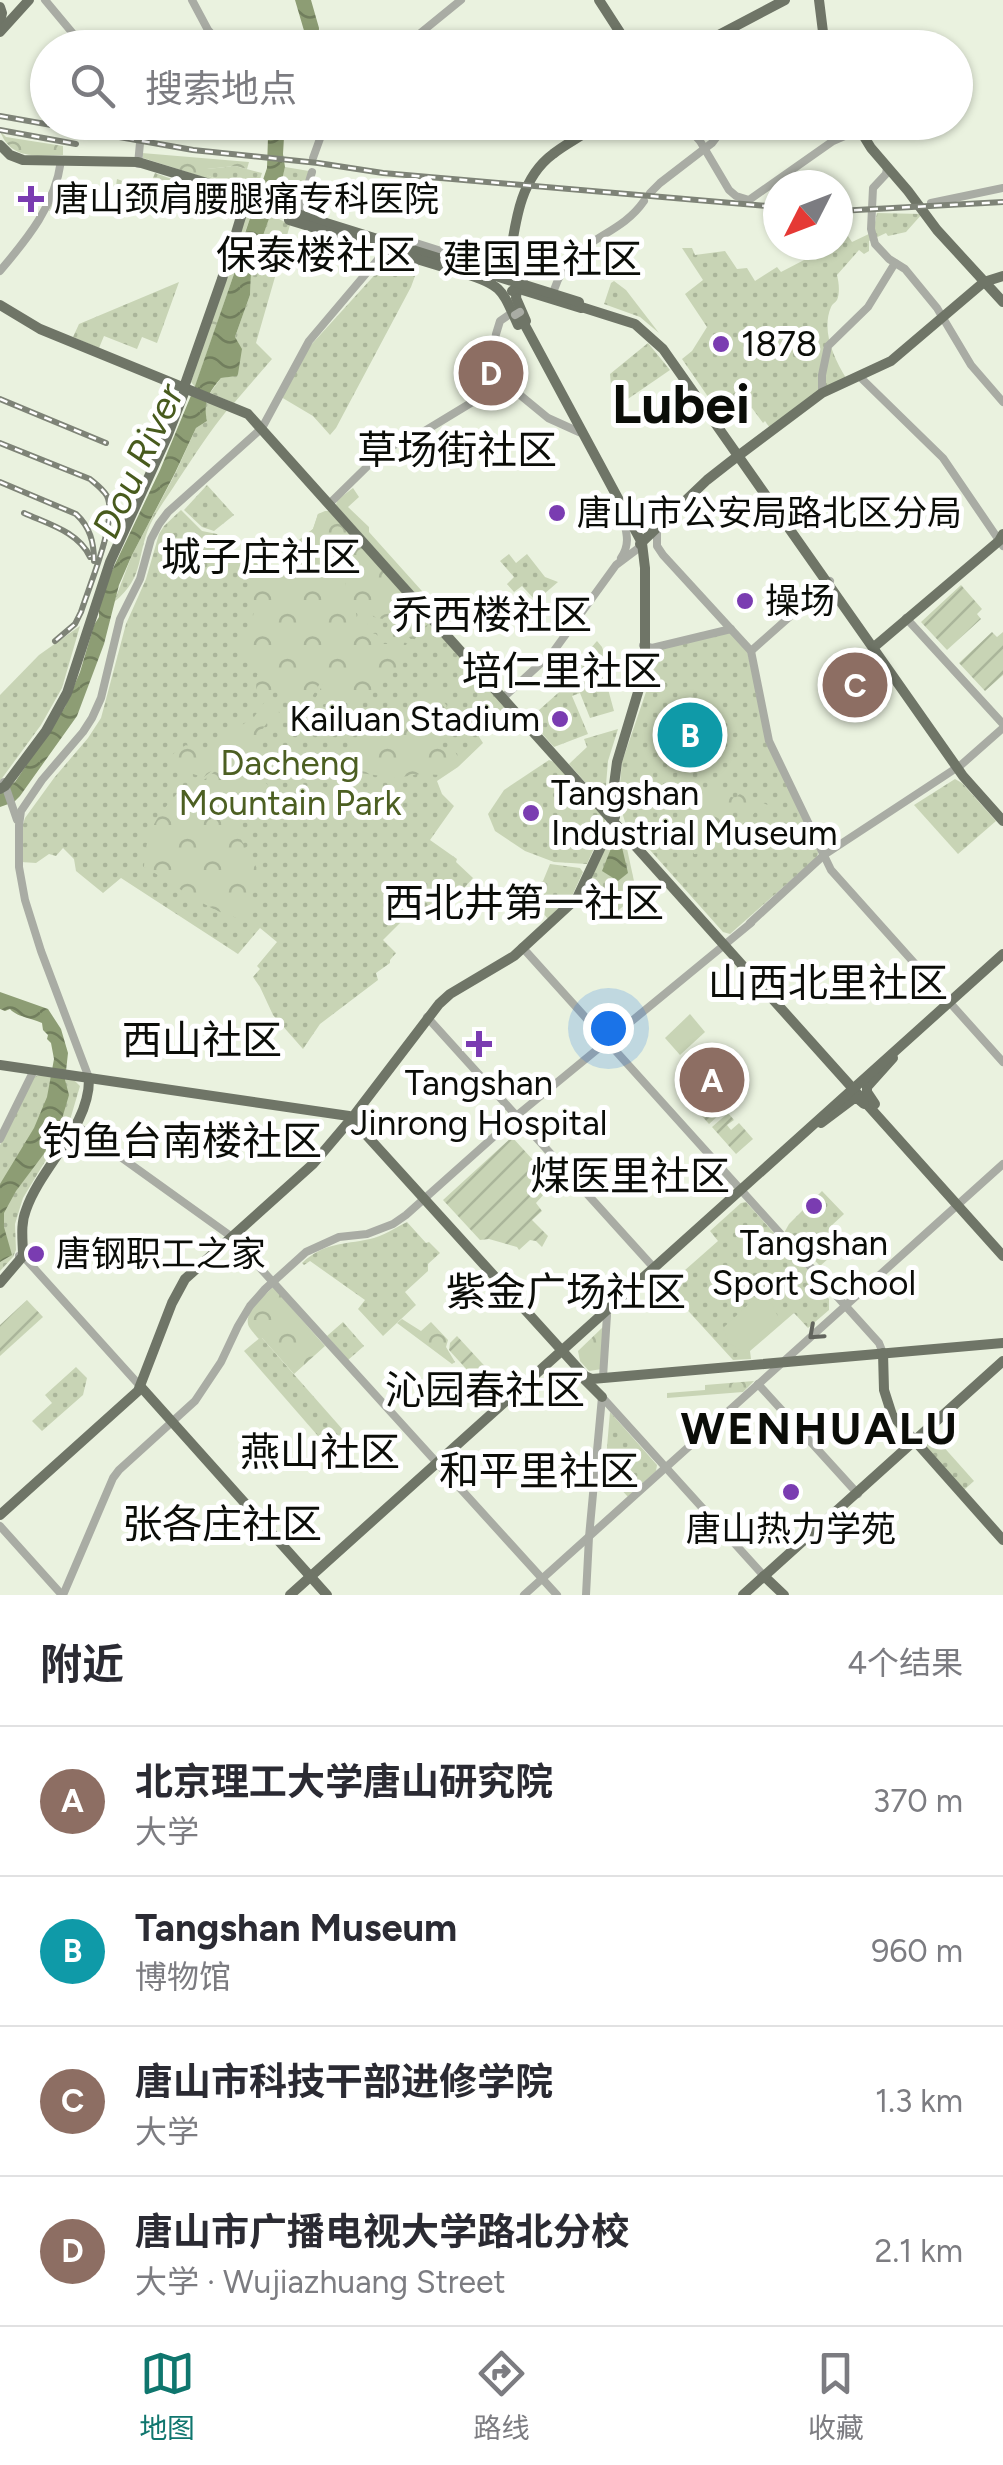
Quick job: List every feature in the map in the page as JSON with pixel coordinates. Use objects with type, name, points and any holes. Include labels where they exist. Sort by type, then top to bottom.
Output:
[{"type":"main road","points":[[0,27],[27,0]]},
{"type":"main road","points":[[598,0],[618,30]]},
{"type":"main road","points":[[731,30],[788,0]]},
{"type":"main road","points":[[821,0],[825,30]]},
{"type":"main road","points":[[0,6],[0,27]]},
{"type":"main road","points":[[495,272],[525,181],[537,164],[570,140]]},
{"type":"main road","points":[[868,140],[937,230],[988,281]]},
{"type":"main road","points":[[870,140],[1003,299]]},
{"type":"main road","points":[[0,147],[22,163],[138,163],[630,322],[663,348],[959,767],[1003,817]]},
{"type":"main road","points":[[3,786],[42,731],[66,686],[106,560],[188,389],[251,199]]},
{"type":"main road","points":[[287,211],[554,290],[593,308]]},
{"type":"main road","points":[[287,211],[495,272],[577,308],[593,308]]},
{"type":"main road","points":[[495,272],[509,291],[502,290],[641,545]]},
{"type":"main road","points":[[495,272],[516,298],[517,313]]},
{"type":"main road","points":[[641,545],[711,481],[823,394],[889,366],[988,281],[1003,276]]},
{"type":"main road","points":[[0,305],[40,329],[244,411],[1003,1252]]},
{"type":"main road","points":[[328,1146],[438,1004],[509,960],[574,899],[613,819],[612,770],[638,689],[644,645],[641,545],[576,425]]},
{"type":"main road","points":[[631,525],[638,532],[658,528]]},
{"type":"main road","points":[[875,646],[1002,541]]},
{"type":"main road","points":[[293,1595],[1003,956]]},
{"type":"main road","points":[[824,1054],[856,1078],[891,1057]]},
{"type":"main road","points":[[815,1125],[846,1088],[824,1054]]},
{"type":"main road","points":[[884,1120],[867,1089],[891,1057]]},
{"type":"main road","points":[[0,1066],[349,1118],[562,1352],[585,1376],[600,1385],[781,1364]]},
{"type":"main road","points":[[0,1280],[21,1256],[26,1208],[76,1125],[89,1079]]},
{"type":"main road","points":[[21,1256],[21,1212],[73,1122],[89,1079]]},
{"type":"main road","points":[[326,1112],[347,1108],[363,1099]]},
{"type":"main road","points":[[363,1099],[359,1118],[372,1140]]},
{"type":"main road","points":[[815,1125],[856,1099],[884,1120]]},
{"type":"main road","points":[[326,1112],[336,1118],[337,1131]]},
{"type":"main road","points":[[0,1513],[140,1386],[180,1287],[313,1160],[349,1118]]},
{"type":"main road","points":[[349,1118],[390,1164]]},
{"type":"main road","points":[[231,1236],[307,1170],[344,1128],[352,1127],[424,1199]]},
{"type":"main road","points":[[600,1385],[580,1366],[576,1354],[580,1343],[595,1323],[655,1269]]},
{"type":"main road","points":[[531,1318],[563,1340],[586,1323],[595,1323]]},
{"type":"main road","points":[[528,1384],[548,1360],[550,1349],[531,1318]]},
{"type":"main road","points":[[884,1355],[1003,1342]]},
{"type":"main road","points":[[528,1384],[557,1364],[575,1368],[600,1385],[884,1355],[996,1346],[1003,1351]]},
{"type":"main road","points":[[562,1352],[575,1368]]},
{"type":"main road","points":[[884,1355],[887,1404],[892,1415],[1003,1539]]},
{"type":"main road","points":[[745,1595],[1003,1362]]},
{"type":"main road","points":[[140,1386],[327,1595]]},
{"type":"main road","points":[[766,1577],[782,1595]]},
{"type":"street","points":[[46,0],[70,30]]},
{"type":"street","points":[[192,0],[208,30]]},
{"type":"street","points":[[424,30],[460,0]]},
{"type":"street","points":[[138,163],[140,140]]},
{"type":"street","points":[[313,158],[320,140]]},
{"type":"street","points":[[700,140],[729,190],[751,199],[836,140]]},
{"type":"street","points":[[650,193],[714,140]]},
{"type":"street","points":[[0,271],[43,215],[61,162]]},
{"type":"street","points":[[887,168],[873,186],[870,228],[875,244],[909,274],[971,365],[1003,402]]},
{"type":"street","points":[[287,211],[312,172]]},
{"type":"street","points":[[931,203],[1003,188]]},
{"type":"street","points":[[554,290],[560,273],[575,253],[632,216],[644,201]]},
{"type":"street","points":[[89,1079],[25,900],[20,876],[19,824],[42,780],[84,732],[97,707],[120,619],[140,579],[151,539],[173,508],[263,429],[309,342],[397,237],[495,272]]},
{"type":"street","points":[[387,252],[472,278],[495,272]]},
{"type":"street","points":[[823,394],[828,346],[871,302],[895,263]]},
{"type":"street","points":[[329,504],[385,449],[423,432],[502,382],[503,365],[494,344],[499,323],[517,313]]},
{"type":"street","points":[[861,378],[943,458],[1002,541]]},
{"type":"street","points":[[502,382],[544,416],[576,425]]},
{"type":"street","points":[[503,698],[553,652],[621,561],[628,530],[622,512]]},
{"type":"street","points":[[658,528],[656,546],[751,650],[770,741],[826,863],[1003,1062]]},
{"type":"street","points":[[621,561],[641,545]]},
{"type":"street","points":[[621,561],[634,557],[643,567],[649,556],[663,555]]},
{"type":"street","points":[[751,650],[829,581]]},
{"type":"street","points":[[0,1526],[63,1595],[113,1478],[195,1401],[250,1306],[273,1282],[306,1252],[338,1237],[367,1234],[393,1224],[726,944],[824,855],[959,767],[1003,726],[906,619]]},
{"type":"street","points":[[644,645],[652,648],[731,629]]},
{"type":"street","points":[[3,786],[19,824]]},
{"type":"street","points":[[522,948],[879,1343],[884,1355]]},
{"type":"street","points":[[428,1018],[655,1269]]},
{"type":"street","points":[[0,1136],[31,1071]]},
{"type":"street","points":[[76,1125],[231,1236],[555,1595]]},
{"type":"street","points":[[524,1595],[1003,1164]]},
{"type":"street","points":[[21,1256],[140,1386]]},
{"type":"street","points":[[586,1595],[607,1315]]},
{"type":"street","points":[[761,1381],[766,1374],[762,1367]]},
{"type":"street","points":[[761,1381],[858,1494]]},
{"type":"street","points":[[600,1385],[666,1468],[766,1577]]},
{"type":"green space","points":[[0,131],[6,137],[63,146],[63,155],[18,152]]},
{"type":"green space","points":[[142,153],[249,162],[247,169],[207,169],[207,175],[225,184],[143,158]]},
{"type":"green space","points":[[235,166],[262,173],[255,194],[206,175],[207,169]]},
{"type":"green space","points":[[285,167],[309,171],[300,205],[275,201]]},
{"type":"green space","points":[[155,173],[197,188],[49,211],[53,200],[72,204],[80,185],[115,193],[117,179],[150,185]]},
{"type":"green space","points":[[251,206],[254,208],[242,251],[195,387],[191,382]]},
{"type":"green space","points":[[877,213],[922,214],[906,232],[888,236],[886,233],[869,241],[869,251],[864,254],[859,250],[853,257],[853,242],[873,232]]},
{"type":"green space","points":[[270,214],[290,225],[256,343],[272,359],[234,403],[210,393],[221,378],[235,376],[235,337]]},
{"type":"green space","points":[[682,248],[692,248],[695,255],[725,251],[737,269],[747,268],[755,281],[777,267],[781,272],[804,260],[850,260],[837,275],[839,294],[831,306],[827,325],[833,353],[846,378],[770,428],[752,408],[731,422],[716,402],[713,404],[682,359],[707,327],[685,294],[703,280]]},
{"type":"green space","points":[[391,257],[419,265],[411,287],[330,435],[313,416],[281,397],[310,346]]},
{"type":"green space","points":[[614,281],[626,290],[659,333],[640,317],[604,304]]},
{"type":"green space","points":[[179,282],[157,343],[142,337],[137,349],[104,336],[99,348],[73,337],[79,324]]},
{"type":"green space","points":[[648,343],[670,370],[622,403],[611,386],[610,374]]},
{"type":"green space","points":[[207,401],[228,409],[156,514],[136,573],[114,602],[132,555],[196,428],[207,421]]},
{"type":"green space","points":[[207,485],[234,515],[214,531],[202,527],[184,510]]},
{"type":"green space","points":[[353,488],[359,497],[348,507],[456,629],[452,632],[336,505]]},
{"type":"green space","name":"Dacheng Mountain Park","points":[[181,510],[202,531],[217,534],[263,570],[273,566],[281,572],[297,556],[304,544],[299,540],[313,529],[318,514],[331,511],[506,706],[476,732],[483,743],[437,781],[442,794],[454,806],[430,840],[457,859],[473,878],[448,906],[440,907],[435,901],[410,919],[405,918],[383,940],[396,953],[376,973],[378,980],[320,1024],[303,1049],[273,1015],[253,977],[277,942],[260,928],[238,954],[121,878],[103,893],[76,871],[74,859],[63,848],[56,856],[49,854],[36,863],[21,862],[25,818],[101,718],[126,624],[146,579],[159,534]]},
{"type":"green space","points":[[331,511],[430,622],[413,642],[398,623],[358,610],[348,591],[356,614],[355,625],[361,619],[367,622],[371,633],[384,644],[396,636],[413,646],[373,691],[337,706],[324,704],[301,726],[292,716],[313,701],[326,673],[309,702],[298,708],[286,695],[256,689],[257,675],[274,668],[282,649],[272,667],[257,672],[223,629],[241,644],[256,601],[249,597],[254,586],[244,581],[253,560],[264,570],[273,566],[281,572],[294,566],[305,548],[299,540],[313,529],[318,514]]},
{"type":"green space","points":[[509,554],[516,563],[527,554],[545,577],[558,582],[536,601],[522,586],[514,592],[507,584],[514,577],[500,561]]},
{"type":"green space","points":[[961,585],[982,609],[977,614],[981,619],[947,650],[921,622]]},
{"type":"green space","points":[[80,626],[62,688],[41,725],[0,781],[0,695],[39,655]]},
{"type":"green space","points":[[729,632],[748,654],[767,743],[819,852],[730,934],[723,932],[625,822],[619,794],[622,762],[646,692],[651,654]]},
{"type":"green space","points":[[992,632],[997,637],[1003,632],[1003,675],[985,691],[959,663]]},
{"type":"green space","points":[[597,641],[612,676],[608,689],[614,711],[590,718],[580,693],[572,696],[588,734],[554,747],[529,719],[567,685],[567,678]]},
{"type":"green space","points":[[437,689],[443,696],[451,689],[442,700],[447,706],[435,711],[443,722],[451,711],[456,716],[467,707],[481,712],[468,730],[461,723],[438,740],[444,749],[451,744],[458,757],[472,749],[456,766],[441,775],[396,778],[360,773],[325,778],[320,773],[333,760],[336,762],[361,744],[360,740],[382,723]]},
{"type":"green space","points":[[268,697],[286,721],[267,723],[248,752],[236,762],[219,765],[204,777],[164,760],[186,745],[201,755],[215,752],[230,733],[254,717]]},
{"type":"green space","points":[[618,729],[608,761],[605,797],[601,800],[569,764],[587,747],[584,739]]},
{"type":"green space","points":[[248,757],[271,790],[250,807],[237,802],[233,825],[260,874],[250,890],[251,903],[238,918],[201,902],[144,867],[154,824],[182,788],[195,787],[219,768],[233,766]]},
{"type":"green space","name":"Tangshan Industrial Museum","points":[[549,760],[559,764],[605,818],[587,864],[554,862],[525,851],[495,831],[488,814],[504,790]]},
{"type":"green space","points":[[955,779],[996,821],[958,854],[914,805]]},
{"type":"green space","points":[[707,789],[720,789],[722,794],[735,798],[741,793],[770,806],[755,812],[749,820],[735,806],[727,808],[729,823],[743,824],[724,835],[709,852],[704,847],[704,853],[694,854],[700,838],[691,819],[679,811],[690,803],[700,809],[703,802],[699,798]]},
{"type":"green space","points":[[613,838],[621,838],[626,844],[637,895],[615,913],[585,890]]},
{"type":"green space","points":[[550,864],[580,868],[583,872],[572,896],[548,919],[531,899]]},
{"type":"green space","points":[[690,1014],[705,1032],[680,1055],[665,1038]]},
{"type":"green space","points":[[33,1077],[74,1080],[80,1086],[70,1120],[23,1198],[15,1224],[16,1250],[0,1271],[0,1145]]},
{"type":"green space","points":[[710,1087],[730,1105],[709,1124],[692,1105]]},
{"type":"green space","points":[[728,1113],[734,1120],[727,1125],[731,1130],[739,1123],[753,1139],[736,1154],[712,1127]]},
{"type":"green space","points":[[512,1137],[554,1183],[536,1203],[542,1211],[532,1220],[548,1236],[542,1247],[530,1240],[519,1250],[489,1239],[480,1240],[443,1200]]},
{"type":"green space","points":[[822,1191],[844,1214],[831,1226],[846,1243],[820,1266],[784,1233]]},
{"type":"green space","points":[[746,1202],[814,1277],[829,1299],[829,1310],[808,1328],[794,1313],[750,1351],[751,1359],[733,1360],[671,1292],[667,1295],[655,1282],[668,1270],[676,1278],[718,1241],[710,1231]]},
{"type":"green space","points":[[407,1222],[440,1253],[428,1264],[428,1271],[405,1292],[416,1305],[383,1336],[358,1309],[365,1300],[310,1261],[302,1263],[326,1248],[375,1238]]},
{"type":"green space","points":[[273,1287],[325,1346],[294,1374],[248,1324],[252,1309]]},
{"type":"green space","points":[[27,1300],[43,1317],[0,1356],[0,1325]]},
{"type":"green space","points":[[751,1302],[772,1304],[780,1321],[745,1353],[729,1343],[723,1328]]},
{"type":"green space","points":[[402,1319],[421,1331],[431,1322],[448,1340],[446,1347],[455,1362],[452,1364],[397,1323]]},
{"type":"green space","points":[[343,1322],[364,1346],[348,1360],[327,1336]]},
{"type":"green space","points":[[604,1326],[602,1369],[589,1371],[580,1361],[578,1351]]},
{"type":"green space","points":[[457,1336],[492,1374],[486,1383],[469,1372],[449,1350]]},
{"type":"green space","points":[[261,1337],[344,1431],[330,1444],[325,1444],[244,1351]]},
{"type":"green space","points":[[76,1367],[87,1378],[83,1395],[42,1431],[32,1421],[52,1403],[45,1395]]},
{"type":"green space","points":[[754,1381],[743,1392],[667,1398],[667,1393],[705,1390],[705,1385]]},
{"type":"green space","points":[[610,1412],[657,1465],[656,1471],[628,1497],[610,1477],[604,1482]]},
{"type":"green space","points":[[933,1435],[974,1481],[964,1490],[926,1447],[925,1442]]},
{"type":"water","points":[[295,0],[311,0],[319,30],[304,30]]},
{"type":"water","points":[[268,140],[284,140],[281,184],[257,253],[250,295],[235,337],[242,349],[238,374],[221,378],[210,393],[207,421],[196,428],[132,555],[77,716],[20,796],[0,807],[0,793],[15,782],[65,707],[80,672],[107,581],[195,386],[267,168]]},
{"type":"water","points":[[614,841],[621,843],[628,873],[618,881],[602,871]]},
{"type":"water","points":[[0,992],[48,1009],[61,1029],[68,1053],[65,1080],[69,1095],[59,1129],[4,1213],[12,1255],[0,1262],[0,1184],[34,1128],[47,1097],[54,1059],[42,1023],[10,1009],[0,1009]]},
{"type":"railway","points":[[0,116],[30,121]]},
{"type":"railway","points":[[0,130],[30,136]]},
{"type":"railway","points":[[54,140],[76,144]]},
{"type":"railway","points":[[136,140],[383,173],[763,206]]},
{"type":"railway","points":[[853,210],[1003,202]]},
{"type":"railway","points":[[0,399],[106,443]]},
{"type":"railway","points":[[0,443],[90,479],[107,496],[106,536],[81,612],[75,624],[55,641]]},
{"type":"railway","points":[[0,482],[76,514],[90,535],[94,561]]},
{"type":"railway","points":[[24,513],[71,535],[90,557]]},
{"type":"place","name":"唐山颈肩腰腿痛专科医院","points":[[31,199]]},
{"type":"place","name":"1878","points":[[721,344]]},
{"type":"place","name":"唐山市广播电视大学路北分校","points":[[491,373]]},
{"type":"place","name":"唐山市公安局路北区分局","points":[[557,513]]},
{"type":"place","name":"操场","points":[[745,601]]},
{"type":"place","name":"唐山市科技干部进修学院","points":[[855,685]]},
{"type":"place","name":"Kailuan Stadium","points":[[560,719]]},
{"type":"place","name":"Tangshan Museum","points":[[690,735]]},
{"type":"place","name":"Tangshan Industrial Museum","points":[[531,813]]},
{"type":"place","name":"Tangshan Jinrong Hospital","points":[[479,1044]]},
{"type":"place","name":"北京理工大学唐山研究院","points":[[712,1080]]},
{"type":"place","name":"Tangshan Sport School","points":[[814,1206]]},
{"type":"place","name":"唐钢职工之家","points":[[36,1254]]},
{"type":"place","name":"唐山热力学苑","points":[[791,1492]]},
{"type":"district","name":"保泰楼社区","points":[[316,255]]},
{"type":"district","name":"建国里社区","points":[[542,259]]},
{"type":"district","name":"Lubei","points":[[681,404]]},
{"type":"district","name":"草场街社区","points":[[457,450]]},
{"type":"district","name":"城子庄社区","points":[[261,557]]},
{"type":"district","name":"乔西楼社区","points":[[492,615]]},
{"type":"district","name":"培仁里社区","points":[[562,671]]},
{"type":"district","name":"西北井第一社区","points":[[524,903]]},
{"type":"district","name":"山西北里社区","points":[[828,983]]},
{"type":"district","name":"西山社区","points":[[202,1040]]},
{"type":"district","name":"钓鱼台南楼社区","points":[[182,1141]]},
{"type":"district","name":"煤医里社区","points":[[630,1176]]},
{"type":"district","name":"紫金广场社区","points":[[566,1292]]},
{"type":"district","name":"沁园春社区","points":[[485,1390]]},
{"type":"district","name":"WENHUALU","points":[[820,1428]]},
{"type":"district","name":"燕山社区","points":[[320,1452]]},
{"type":"district","name":"和平里社区","points":[[539,1471]]},
{"type":"district","name":"张各庄社区","points":[[222,1524]]},
{"type":"water label","name":"Dou River","points":[[138,461]]}]
